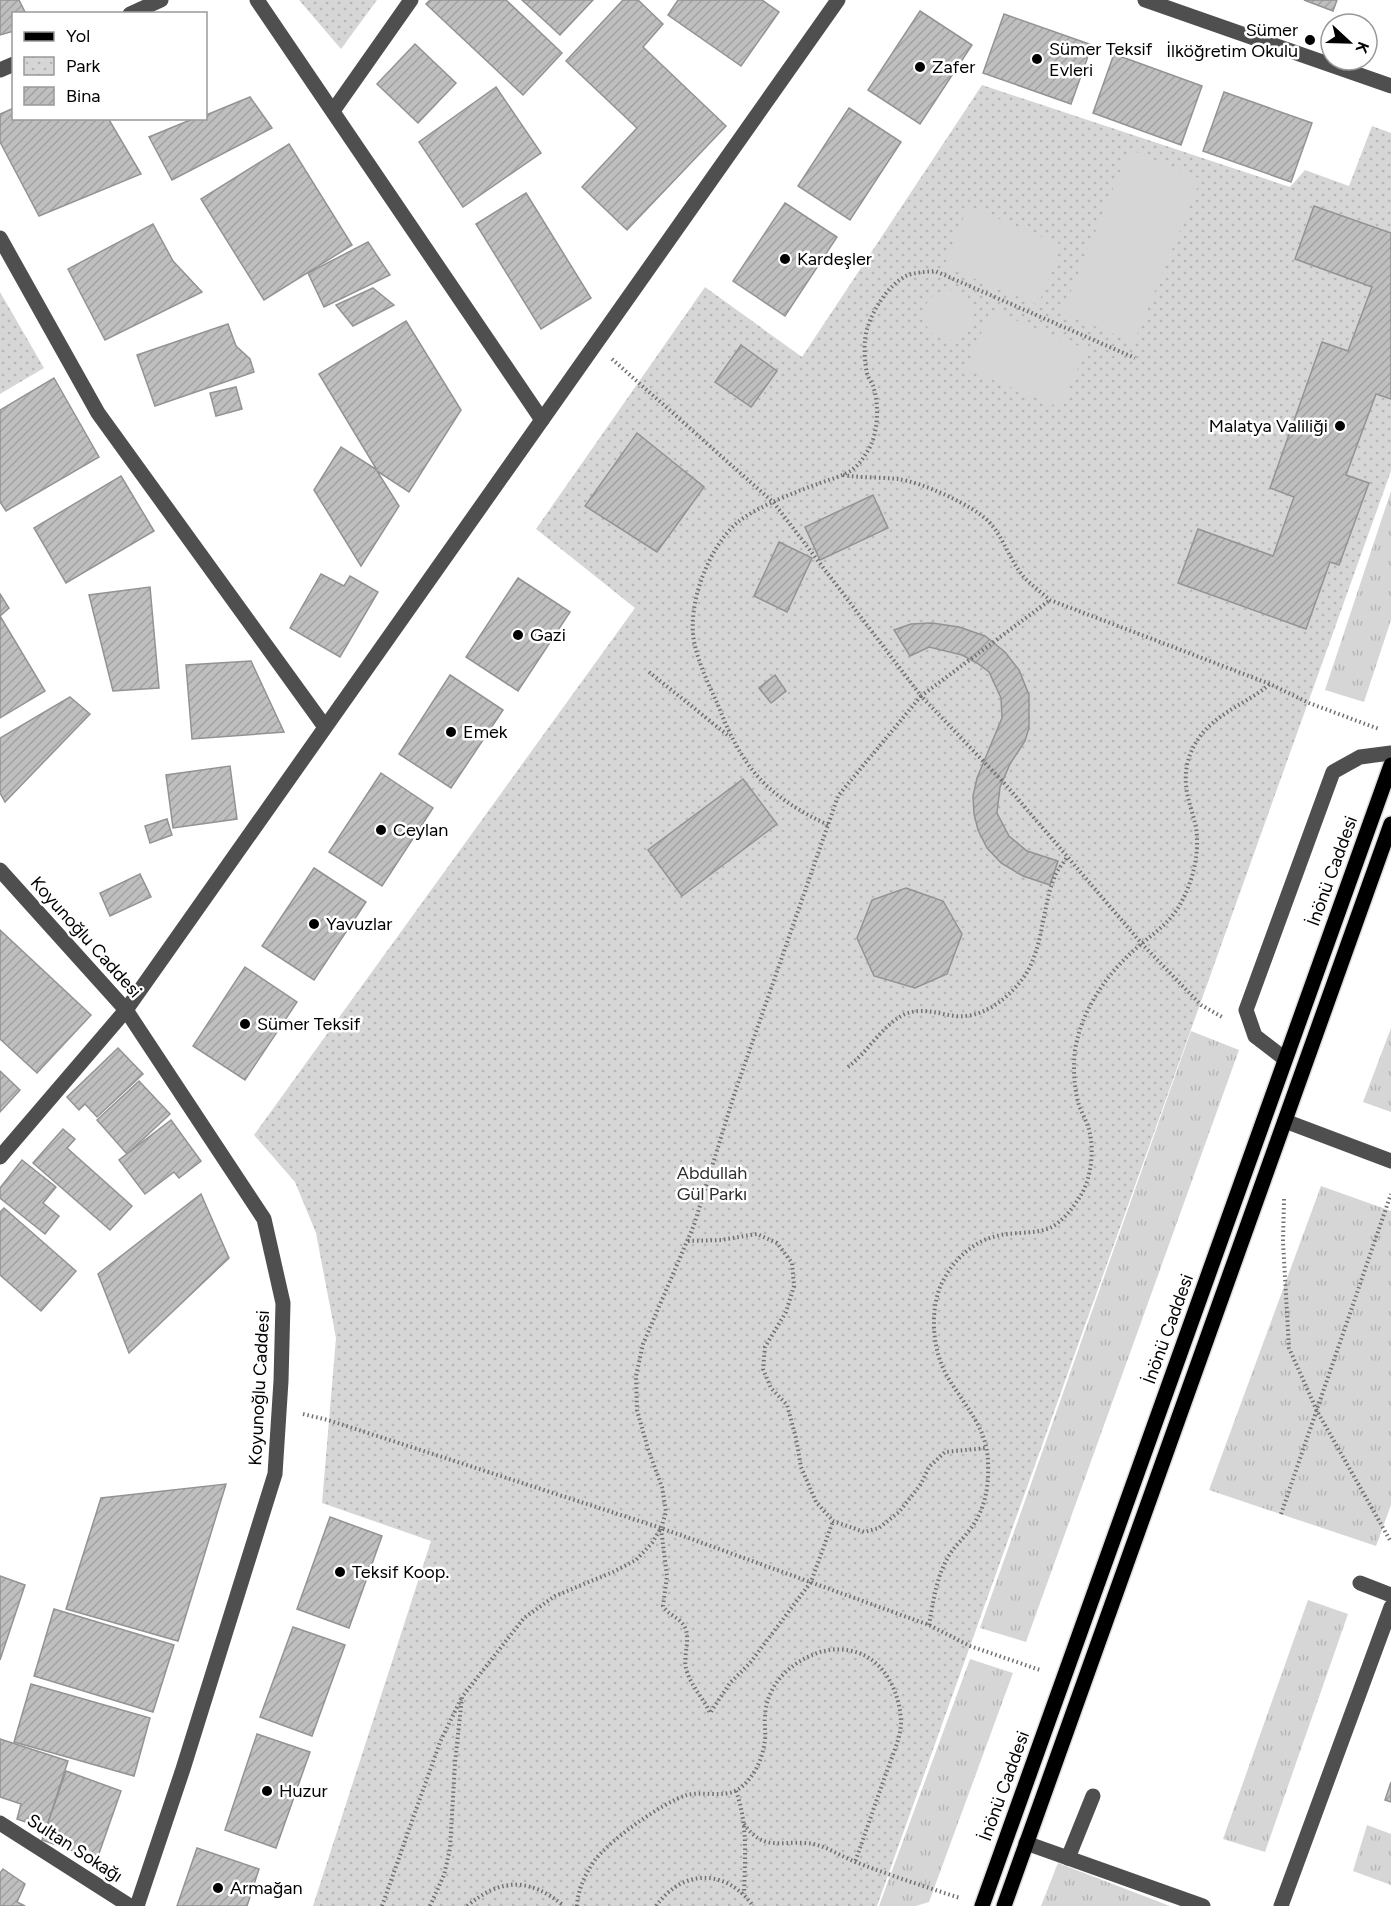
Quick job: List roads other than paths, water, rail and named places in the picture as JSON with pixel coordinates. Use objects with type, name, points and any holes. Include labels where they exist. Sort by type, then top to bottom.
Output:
[{"type":"main road","name":"İnönü Caddesi","points":[[982,1906],[1391,765]]},
{"type":"main road","points":[[1004,1906],[1391,824]]},
{"type":"street","points":[[134,12],[161,0]]},
{"type":"street","points":[[257,0],[543,420]]},
{"type":"street","points":[[333,111],[411,0]]},
{"type":"street","points":[[0,1157],[126,1010],[838,0]]},
{"type":"street","points":[[1145,0],[1391,86]]},
{"type":"street","points":[[0,238],[98,413],[325,727]]},
{"type":"street","points":[[1285,1059],[1255,1036],[1246,1010],[1333,772],[1360,757],[1391,753]]},
{"type":"street","name":"Koyunoğlu Caddesi","points":[[0,870],[126,1010],[264,1219],[283,1303],[275,1474],[183,1769],[137,1906]]},
{"type":"street","points":[[1285,1121],[1391,1161]]},
{"type":"street","points":[[1360,1583],[1391,1595]]},
{"type":"street","points":[[1281,1906],[1391,1607]]},
{"type":"street","points":[[1068,1858],[1093,1796]]},
{"type":"street","name":"Sultan Sokağı","points":[[0,1822],[130,1906]]},
{"type":"street","points":[[1026,1843],[1203,1906]]},
{"type":"place","name":"Sümer İlköğretim Okulu","points":[[1310,40]]},
{"type":"place","name":"Sümer Teksif Evleri","points":[[1037,59]]},
{"type":"place","name":"Zafer","points":[[920,67]]},
{"type":"place","name":"Kardeşler","points":[[785,259]]},
{"type":"place","name":"Malatya Valiliği","points":[[1340,426]]},
{"type":"place","name":"Gazi","points":[[518,635]]},
{"type":"place","name":"Emek","points":[[451,732]]},
{"type":"place","name":"Ceylan","points":[[381,830]]},
{"type":"place","name":"Yavuzlar","points":[[314,924]]},
{"type":"place","name":"Sümer Teksif","points":[[245,1024]]},
{"type":"place","name":"Teksif Koop.","points":[[340,1572]]},
{"type":"place","name":"Huzur","points":[[267,1791]]},
{"type":"place","name":"Armağan","points":[[218,1888]]},
{"type":"park label","name":"Abdullah Gül Parkı","points":[[712,1183]]}]
